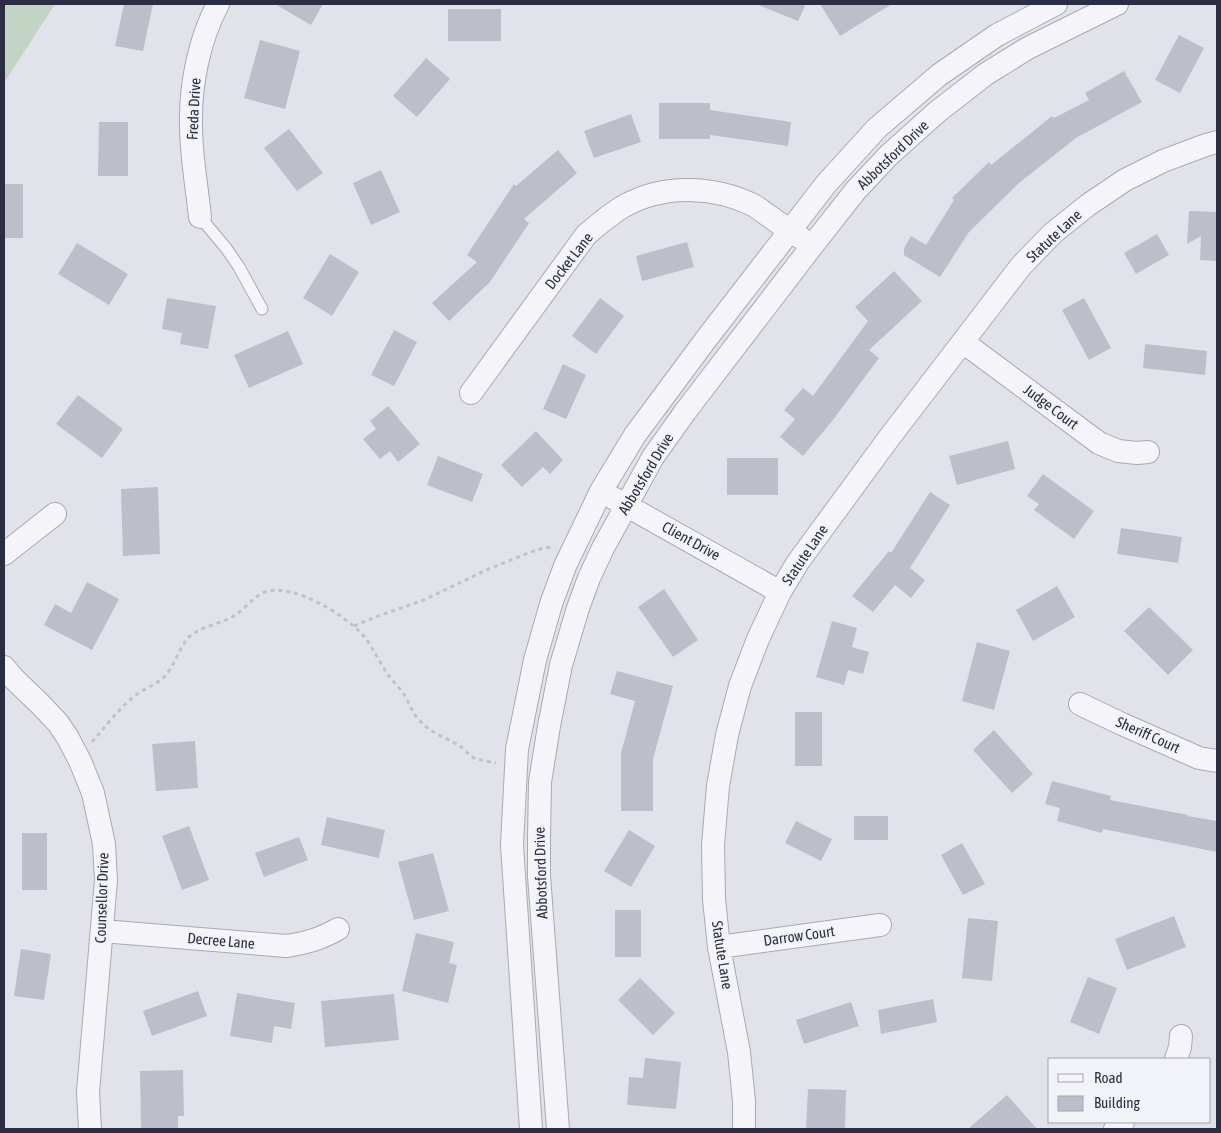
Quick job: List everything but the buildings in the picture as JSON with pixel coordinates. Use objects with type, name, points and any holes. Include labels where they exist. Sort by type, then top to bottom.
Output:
[{"type":"street","name":"Freda Drive","points":[[200,217],[192,154],[193,89],[200,50],[218,4]]},
{"type":"street","name":"Abbotsford Drive","points":[[531,1129],[512,845],[517,749],[535,660],[551,604],[565,566],[601,491],[635,435],[826,184],[877,128],[939,75],[998,35],[1056,4]]},
{"type":"street","name":"Abbotsford Drive","points":[[558,1129],[539,876],[540,782],[548,726],[561,665],[578,608],[603,548],[658,450],[685,412],[856,190],[890,155],[937,112],[986,74],[1028,48],[1117,4]]},
{"type":"street","name":"Statute Lane","points":[[744,1129],[744,1101],[739,1052],[719,947],[714,899],[713,844],[718,786],[727,734],[740,686],[758,639],[780,592],[798,562],[1021,266],[1053,234],[1088,205],[1126,180],[1163,161],[1217,142]]},
{"type":"street","name":"Docket Lane","points":[[471,393],[586,235],[608,216],[628,204],[651,195],[676,190],[704,190],[729,196],[754,206],[812,246]]},
{"type":"street","name":"Judge Court","points":[[963,342],[1099,443],[1118,451],[1148,452]]},
{"type":"street","name":"Client Drive","points":[[601,491],[780,592]]},
{"type":"street","points":[[4,554],[55,514]]},
{"type":"street","name":"Counsellor Drive","points":[[4,667],[58,723],[68,738],[93,793],[104,844],[106,880],[88,1092],[90,1129]]},
{"type":"street","name":"Sheriff Court","points":[[1080,704],[1199,758],[1217,761]]},
{"type":"street","name":"Darrow Court","points":[[719,947],[880,925]]},
{"type":"street","name":"Decree Lane","points":[[102,931],[286,946],[306,943],[326,936],[338,929]]},
{"type":"street","points":[[1176,1058],[1181,1036]]},
{"type":"lane","points":[[200,217],[235,261],[262,309]]},
{"type":"path","points":[[354,626],[424,600],[484,571],[528,553],[553,547]]},
{"type":"path","points":[[92,743],[128,701],[166,675],[190,637],[232,617],[261,594],[271,591],[284,591],[309,599],[331,610],[354,626],[368,641],[387,673],[404,694],[420,722],[459,745],[475,758],[496,763]]},
{"type":"green space","points":[[4,4],[55,4],[4,83]]}]
